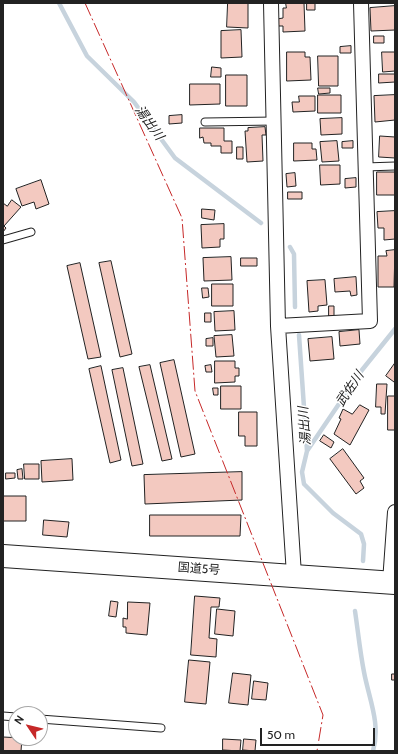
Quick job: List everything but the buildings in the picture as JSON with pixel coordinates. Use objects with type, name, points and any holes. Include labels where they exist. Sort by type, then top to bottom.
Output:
[{"type":"highway","name":"国道5号","points":[[3,556],[392,582]]},
{"type":"street","points":[[271,3],[275,121],[278,326],[294,575]]},
{"type":"street","points":[[278,326],[370,322],[361,3]]},
{"type":"street","points":[[392,582],[395,512]]},
{"type":"lane","points":[[205,122],[275,121]]},
{"type":"lane","points":[[365,167],[395,166]]},
{"type":"lane","points":[[3,240],[31,232]]},
{"type":"lane","points":[[48,720],[161,728]]},
{"type":"waterway","name":"湯出川","points":[[59,3],[87,56],[134,102],[175,158],[261,223]]},
{"type":"waterway","name":"湯出川","points":[[290,247],[294,254],[295,307]]},
{"type":"waterway","name":"武佐川","points":[[307,451],[362,370],[395,329]]},
{"type":"waterway","name":"湯出川","points":[[299,335],[307,451],[302,472],[304,484],[333,513],[361,534],[364,544],[363,561]]},
{"type":"waterway","name":"湯出川","points":[[355,611],[366,682],[375,721],[376,731],[373,751]]},
{"type":"power","points":[[85,3],[182,218],[195,391],[323,715],[317,751]]}]
